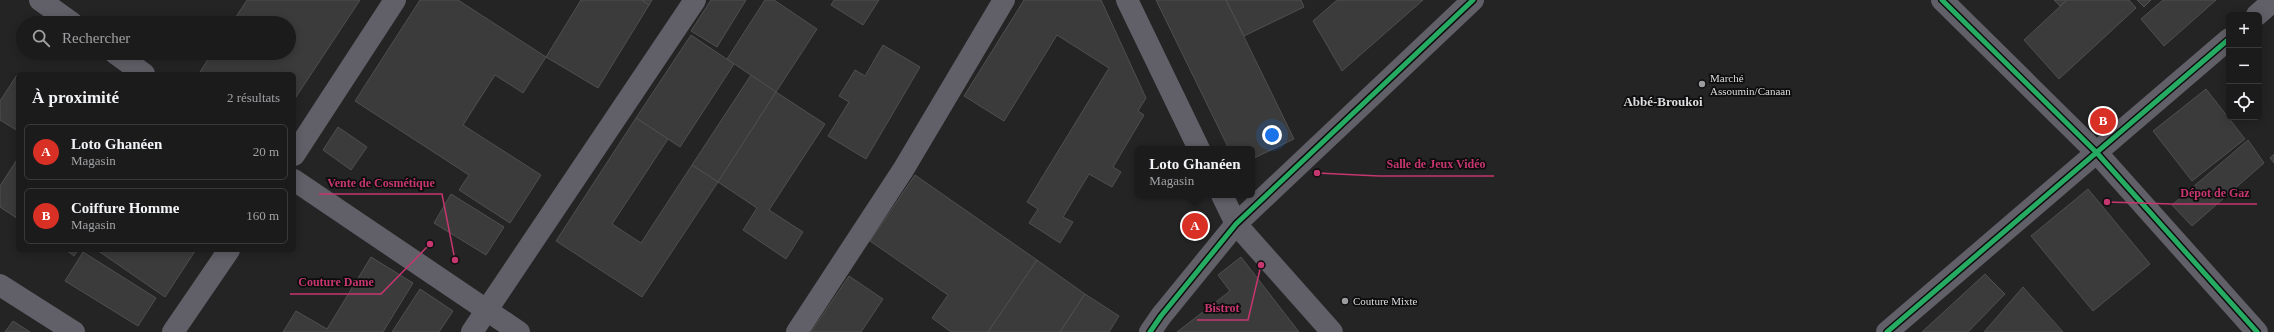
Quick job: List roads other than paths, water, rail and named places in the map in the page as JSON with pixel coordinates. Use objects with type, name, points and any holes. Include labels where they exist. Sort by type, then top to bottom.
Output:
[{"type":"street","points":[[40,0],[62,16]]},
{"type":"street","points":[[296,152],[395,0]]},
{"type":"street","points":[[472,332],[694,0]]},
{"type":"street","points":[[797,332],[903,170],[1004,0]]},
{"type":"street","points":[[1127,0],[1198,146]]},
{"type":"street","points":[[1150,332],[1161,316],[1236,224],[1473,0]]},
{"type":"street","points":[[1942,0],[2097,153],[2257,332]]},
{"type":"street","points":[[2260,12],[2274,0]]},
{"type":"street","points":[[1888,332],[2226,42]]},
{"type":"street","points":[[125,60],[141,72]]},
{"type":"street","points":[[296,181],[519,332]]},
{"type":"street","points":[[1223,198],[1236,224],[1332,332]]},
{"type":"street","points":[[173,332],[228,252]]},
{"type":"street","points":[[0,285],[74,332]]},
{"type":"place","name":"Marché Assoumin/Canaan","points":[[1702,84]]},
{"type":"place","name":"Coiffure Homme","points":[[2103,121]]},
{"type":"place","name":"Salle de Jeux Vidéo","points":[[1317,173]]},
{"type":"place","name":"Dépot de Gaz","points":[[2107,202]]},
{"type":"place","name":"Loto Ghanéen","points":[[1195,226]]},
{"type":"place","name":"Couture Dame","points":[[430,244]]},
{"type":"place","name":"Vente de Cosmétique","points":[[455,260]]},
{"type":"place","name":"Bistrot","points":[[1261,265]]},
{"type":"place","name":"Couture Mixte","points":[[1345,301]]},
{"type":"district","name":"Abbé-Broukoi","points":[[1663,101]]}]
